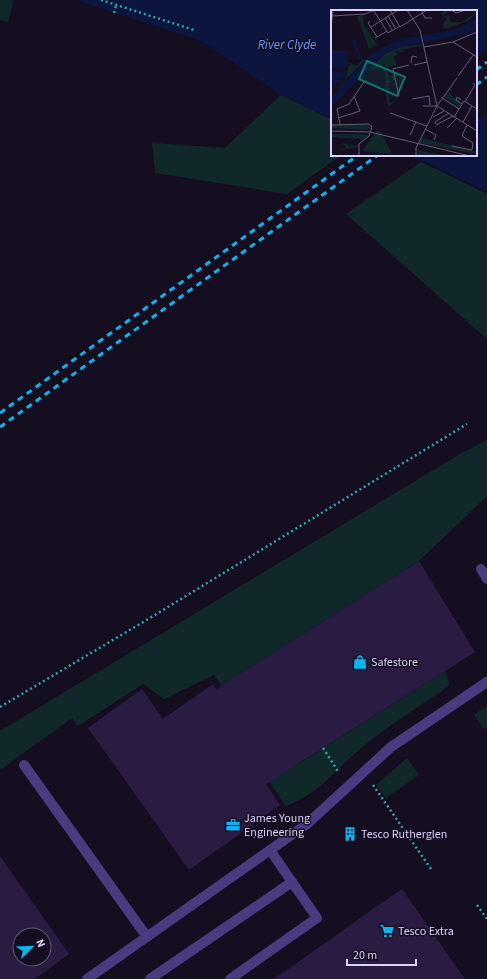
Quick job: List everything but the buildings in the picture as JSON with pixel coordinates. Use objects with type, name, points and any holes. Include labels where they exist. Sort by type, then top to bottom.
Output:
[{"type":"street","points":[[481,569],[487,579]]},
{"type":"street","points":[[87,979],[307,824],[391,747],[487,682]]},
{"type":"street","points":[[24,765],[147,937]]},
{"type":"street","points":[[230,979],[317,918],[270,850]]},
{"type":"street","points":[[150,979],[292,882]]},
{"type":"path","points":[[100,0],[194,30]]},
{"type":"path","points":[[114,13],[116,5]]},
{"type":"path","points":[[0,707],[150,618],[467,424]]},
{"type":"path","points":[[323,748],[340,773]]},
{"type":"path","points":[[373,785],[431,869]]},
{"type":"path","points":[[248,828],[257,839]]},
{"type":"path","points":[[477,905],[487,919]]},
{"type":"green space","points":[[0,0],[14,0],[8,22],[0,20]]},
{"type":"green space","points":[[281,95],[331,120],[331,156],[340,156],[287,194],[155,173],[152,143],[225,148]]},
{"type":"green space","points":[[421,162],[487,194],[487,339],[346,214]]},
{"type":"green space","points":[[487,440],[487,496],[419,561],[237,676],[295,766],[445,671],[450,685],[375,737],[355,753],[319,787],[309,794],[286,806],[258,766],[271,756],[214,675],[164,699],[143,684],[78,726],[72,718],[0,770],[0,731],[460,454]]},
{"type":"green space","points":[[487,706],[487,727],[484,729],[474,715]]},
{"type":"green space","points":[[407,758],[419,775],[386,798],[376,785]]},
{"type":"water","name":"River Clyde","points":[[76,0],[487,0],[487,192],[412,156],[477,156],[477,10],[331,10],[331,120],[281,95],[201,41]]},
{"type":"pier","points":[[487,50],[487,115],[486,114],[477,119],[477,57]]},
{"type":"railway","points":[[477,69],[487,62]]},
{"type":"railway","points":[[477,84],[487,77]]},
{"type":"railway","points":[[0,413],[357,156]]},
{"type":"railway","points":[[0,427],[377,156]]},
{"type":"place","name":"Safestore","points":[[360,662]]},
{"type":"place","name":"James Young Engineering","points":[[233,825]]},
{"type":"place","name":"Tesco Rutherglen","points":[[350,834]]},
{"type":"place","name":"Tesco Extra","points":[[387,931]]}]
